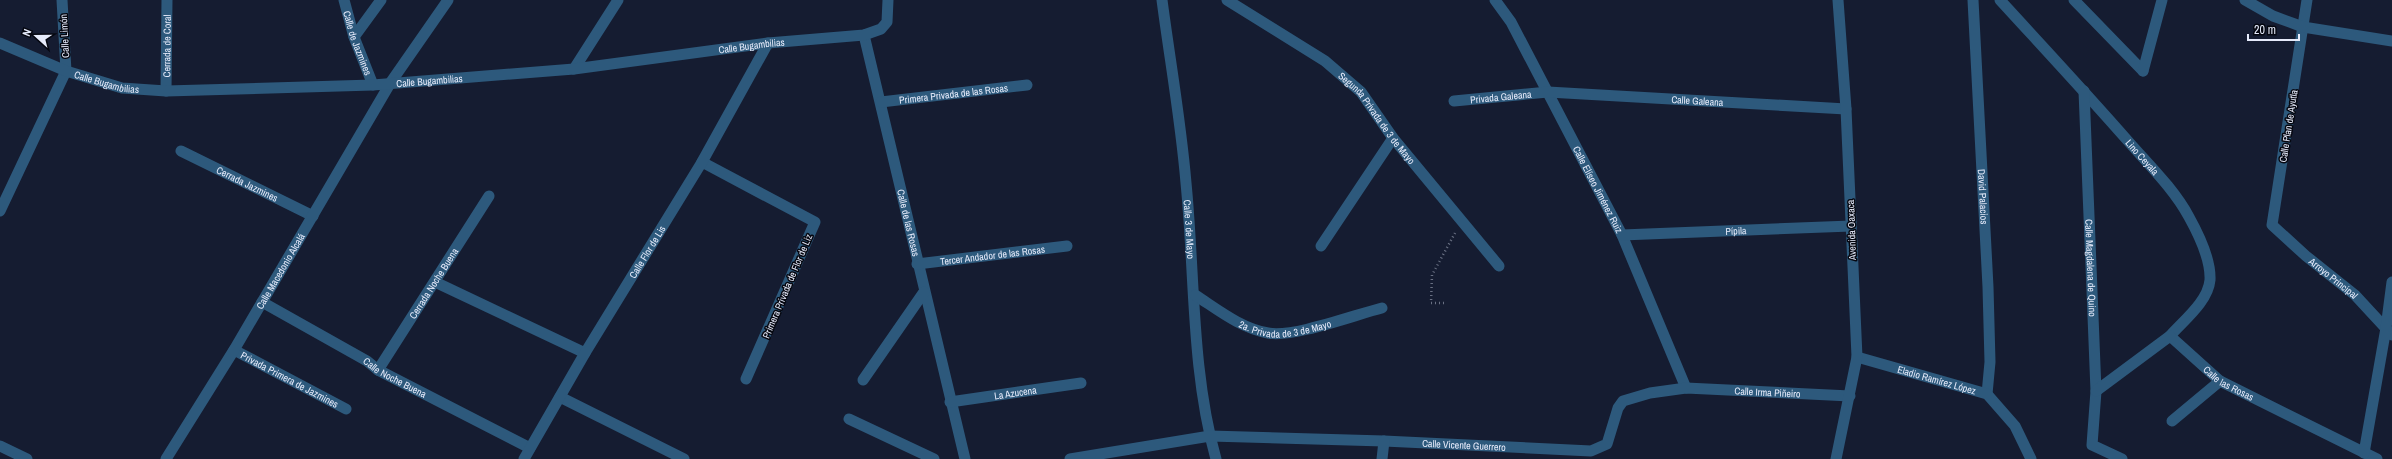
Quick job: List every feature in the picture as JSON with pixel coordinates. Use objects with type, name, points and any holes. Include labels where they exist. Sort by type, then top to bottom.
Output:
[{"type":"street","name":"Calle Limón","points":[[62,0],[66,71]]},
{"type":"street","name":"Cerrada de Coral","points":[[166,91],[167,0]]},
{"type":"street","name":"Calle de Jazmines","points":[[344,0],[354,37],[373,85]]},
{"type":"street","points":[[354,37],[381,0]]},
{"type":"street","name":"Calle Macedonio Alcalá","points":[[166,459],[234,350],[391,82],[448,0]]},
{"type":"street","points":[[574,69],[618,0]]},
{"type":"street","points":[[864,35],[881,29],[887,22],[888,0]]},
{"type":"street","name":"Calle 3 de Mayo","points":[[1162,0],[1186,182],[1195,295],[1198,356],[1210,436],[1216,459]]},
{"type":"street","name":"Segunda Privada de 3 de Mayo","points":[[1227,0],[1239,3],[1325,61],[1361,92],[1393,138],[1461,222],[1499,266]]},
{"type":"street","name":"Calle Elíseo Jiménez Ruiz","points":[[1495,0],[1511,22],[1622,235],[1686,388]]},
{"type":"street","name":"Avenida Oaxaca","points":[[1836,459],[1857,357],[1846,110],[1838,0]]},
{"type":"street","name":"David Palacios","points":[[1973,0],[1988,295],[1990,362],[1987,394]]},
{"type":"street","name":"Lino Ceyala","points":[[2000,0],[2084,91],[2169,187],[2189,216],[2205,252],[2210,281],[2205,294],[2170,336]]},
{"type":"street","points":[[2074,0],[2143,71],[2162,0]]},
{"type":"street","points":[[2245,0],[2273,16],[2303,27],[2392,41]]},
{"type":"street","name":"Calle Plan de Ayutla","points":[[2272,225],[2307,0]]},
{"type":"street","name":"Calle Bugambilias","points":[[0,43],[66,71],[122,88],[166,91],[373,85],[391,82],[574,69],[768,43],[864,35]]},
{"type":"street","name":"Calle de las Rosas","points":[[864,35],[964,459]]},
{"type":"street","name":"Calle Flor de Lis","points":[[524,459],[560,396],[702,162],[768,43]]},
{"type":"street","points":[[0,211],[66,71]]},
{"type":"street","name":"Primera Privada de las Rosas","points":[[881,102],[1027,85]]},
{"type":"street","name":"Calle Magdalena de Quino","points":[[2084,91],[2096,391],[2092,445],[2122,459]]},
{"type":"street","name":"Privada Galeana","points":[[1454,101],[1548,92]]},
{"type":"street","name":"Calle Galeana","points":[[1548,92],[1846,110]]},
{"type":"street","points":[[1321,246],[1393,138]]},
{"type":"street","name":"Cerrada Jazmines","points":[[181,151],[313,216]]},
{"type":"street","name":"Primera Privada de Flor de Liz","points":[[702,162],[814,222],[746,380]]},
{"type":"street","name":"Cerrada Noche Buena","points":[[378,370],[489,196]]},
{"type":"street","name":"Arroyo Principal","points":[[2272,225],[2306,256],[2355,295],[2389,331]]},
{"type":"street","name":"Pípila","points":[[1622,235],[1851,226]]},
{"type":"street","name":"Tercer Andador de las Rosas","points":[[917,264],[1067,246]]},
{"type":"street","points":[[435,282],[586,353]]},
{"type":"street","points":[[2364,453],[2389,331],[2392,282]]},
{"type":"street","points":[[863,380],[924,292]]},
{"type":"street","name":"2a. Privada de 3 de Mayo","points":[[1195,295],[1241,324],[1269,334],[1295,331],[1382,308]]},
{"type":"street","name":"Calle Noche Buena","points":[[262,302],[367,361],[378,370],[530,448]]},
{"type":"street","points":[[2096,391],[2170,336]]},
{"type":"street","name":"Calle las Rosas","points":[[2170,336],[2220,381],[2377,459]]},
{"type":"street","name":"Privada Primera de Jazmines","points":[[234,350],[346,409]]},
{"type":"street","name":"Eladio Ramírez López","points":[[1857,357],[1987,394],[2015,426],[2031,459]]},
{"type":"street","points":[[2172,421],[2220,381]]},
{"type":"street","name":"La Azucena","points":[[950,402],[1081,383]]},
{"type":"street","name":"Calle Irma Piñeiro","points":[[1686,388],[1850,396]]},
{"type":"street","name":"Calle Vicente Guerrero","points":[[1070,459],[1109,456],[1210,436],[1384,441],[1591,451],[1607,444],[1618,408],[1623,401],[1650,393],[1686,388]]},
{"type":"street","points":[[560,396],[684,459]]},
{"type":"street","points":[[849,419],[934,459]]},
{"type":"street","points":[[1382,459],[1384,441]]},
{"type":"street","points":[[0,446],[27,459]]},
{"type":"path","points":[[1444,303],[1431,303],[1432,275],[1461,222]]}]
